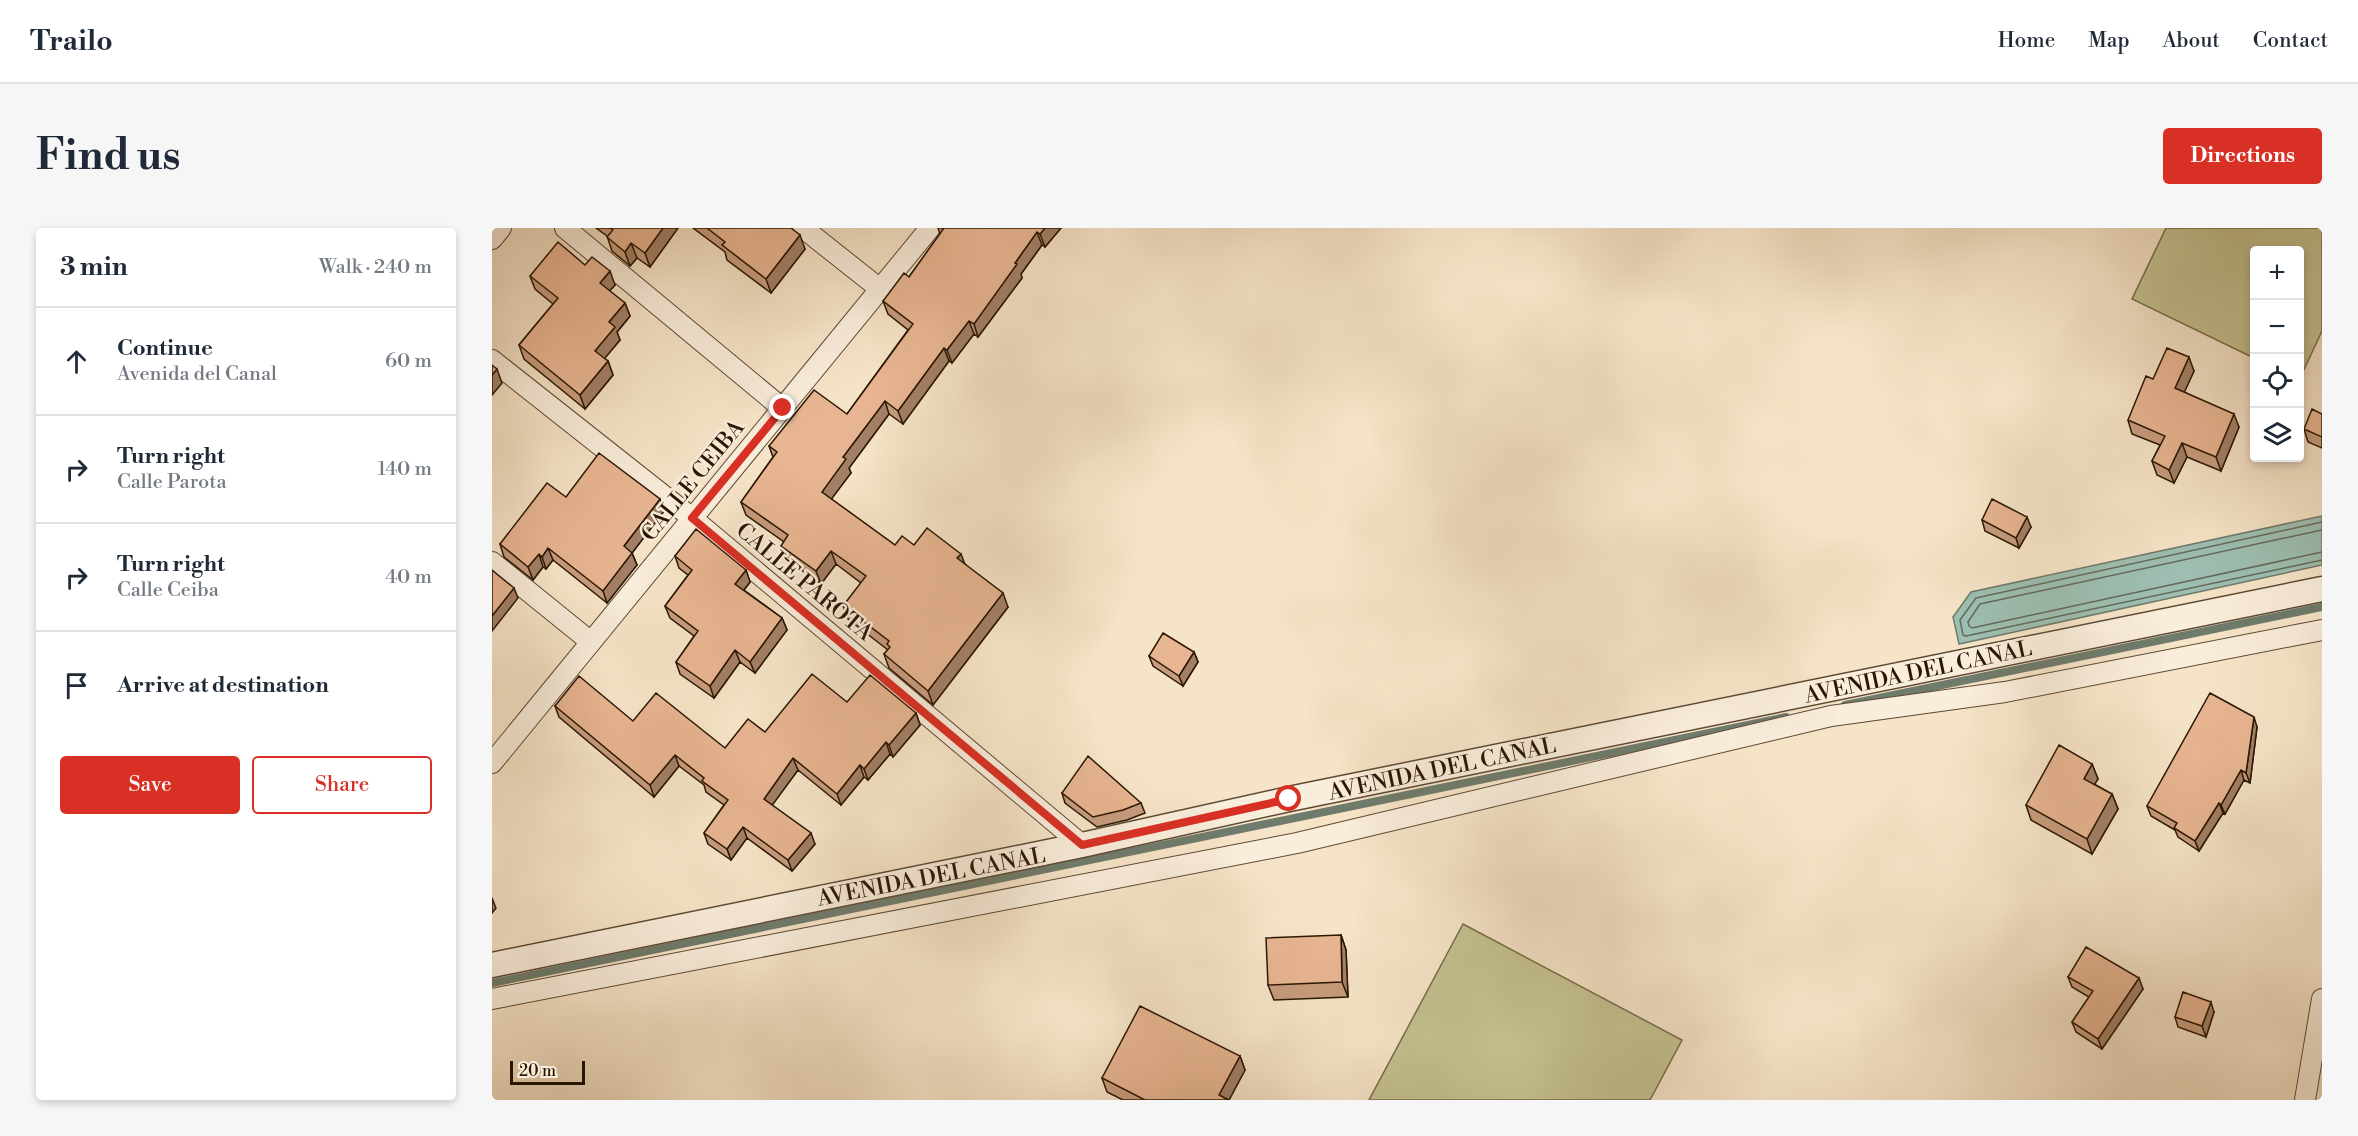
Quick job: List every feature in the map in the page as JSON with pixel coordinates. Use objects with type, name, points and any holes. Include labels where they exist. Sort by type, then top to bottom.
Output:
[{"type":"street","points":[[492,239],[501,228]]},
{"type":"street","points":[[565,228],[783,408]]},
{"type":"street","points":[[802,228],[880,289]]},
{"type":"street","name":"CALLE CEIBA","points":[[494,755],[591,642],[930,228]]},
{"type":"street","name":"CALLE PAROTA","points":[[492,360],[692,518],[1082,845]]},
{"type":"street","points":[[492,562],[591,642]]},
{"type":"street","name":"AVENIDA DEL CANAL","points":[[492,965],[1082,845],[1279,801],[2322,589]]},
{"type":"street","points":[[492,999],[1297,843],[1831,716],[2006,692],[2322,630]]},
{"type":"street","points":[[2305,1100],[2322,999]]},
{"type":"shaded area","points":[[2166,228],[2322,228],[2322,331],[2304,369],[2304,246],[2250,246],[2250,356],[2132,299]]},
{"type":"shaded area","points":[[1463,924],[1682,1040],[1650,1100],[1369,1100]]},
{"type":"water","points":[[2322,516],[2322,565],[1959,644],[1953,617],[1971,592]]},
{"type":"building","points":[[610,228],[663,228],[645,253],[631,243],[625,252],[607,237],[613,230]]},
{"type":"building","points":[[707,228],[791,228],[800,235],[766,279],[722,245],[725,242]]},
{"type":"building","points":[[944,228],[1045,228],[1040,234],[1037,232],[974,324],[969,321],[947,350],[944,348],[898,411],[885,401],[843,457],[846,459],[822,492],[895,545],[902,536],[914,545],[927,528],[961,554],[957,558],[1003,593],[928,691],[884,654],[890,647],[887,644],[889,641],[843,606],[866,576],[831,551],[816,571],[781,546],[788,535],[741,502],[777,452],[769,446],[814,390],[847,414],[913,324],[883,301],[904,273],[909,277]]},
{"type":"building","points":[[558,242],[585,265],[592,257],[610,271],[600,283],[625,303],[609,322],[615,327],[595,351],[608,361],[580,395],[519,345],[558,298],[530,276]]},
{"type":"building","points":[[2167,348],[2189,357],[2175,388],[2234,414],[2216,457],[2182,443],[2169,470],[2152,461],[2165,436],[2128,420],[2146,376],[2153,379]]},
{"type":"building","points":[[492,365],[497,369],[492,375]]},
{"type":"building","points":[[2312,409],[2322,414],[2322,437],[2304,429]]},
{"type":"building","points":[[599,453],[660,499],[624,546],[632,553],[603,591],[548,548],[542,557],[539,554],[528,567],[500,544],[547,483],[566,497]]},
{"type":"building","points":[[1992,499],[2027,517],[2016,538],[1982,520]]},
{"type":"building","points":[[696,529],[746,570],[735,584],[782,618],[750,662],[735,650],[710,686],[676,662],[698,631],[665,606],[692,570],[675,556]]},
{"type":"building","points":[[492,570],[514,588],[492,616]]},
{"type":"building","points":[[1163,633],[1194,652],[1179,676],[1149,656]]},
{"type":"building","points":[[812,674],[847,702],[870,675],[916,713],[889,745],[886,742],[864,769],[860,765],[837,794],[793,758],[764,799],[811,833],[788,860],[743,827],[727,849],[704,833],[728,800],[702,781],[704,778],[675,755],[650,785],[555,706],[579,676],[633,721],[656,693],[725,748],[748,719],[765,732]]},
{"type":"building","points":[[2210,693],[2254,717],[2246,773],[2241,770],[2221,805],[2219,803],[2195,841],[2174,828],[2177,823],[2147,806]]},
{"type":"building","points":[[2059,745],[2092,764],[2084,779],[2112,794],[2087,839],[2026,805]]},
{"type":"building","points":[[1088,756],[1141,803],[1093,817],[1062,793]]},
{"type":"building","points":[[1341,935],[1342,982],[1268,985],[1266,938]]},
{"type":"building","points":[[2086,947],[2139,978],[2098,1039],[2072,1022],[2093,991],[2068,977]]},
{"type":"building","points":[[2183,992],[2211,1002],[2202,1026],[2175,1017]]},
{"type":"building","points":[[1140,1006],[1240,1056],[1219,1095],[1228,1100],[1145,1100],[1102,1078]]},
{"type":"waterway","points":[[1845,705],[2322,607]]},
{"type":"waterway","points":[[492,983],[1786,717]]},
{"type":"route","points":[[783,408],[692,518],[1082,845],[1289,799]]}]
